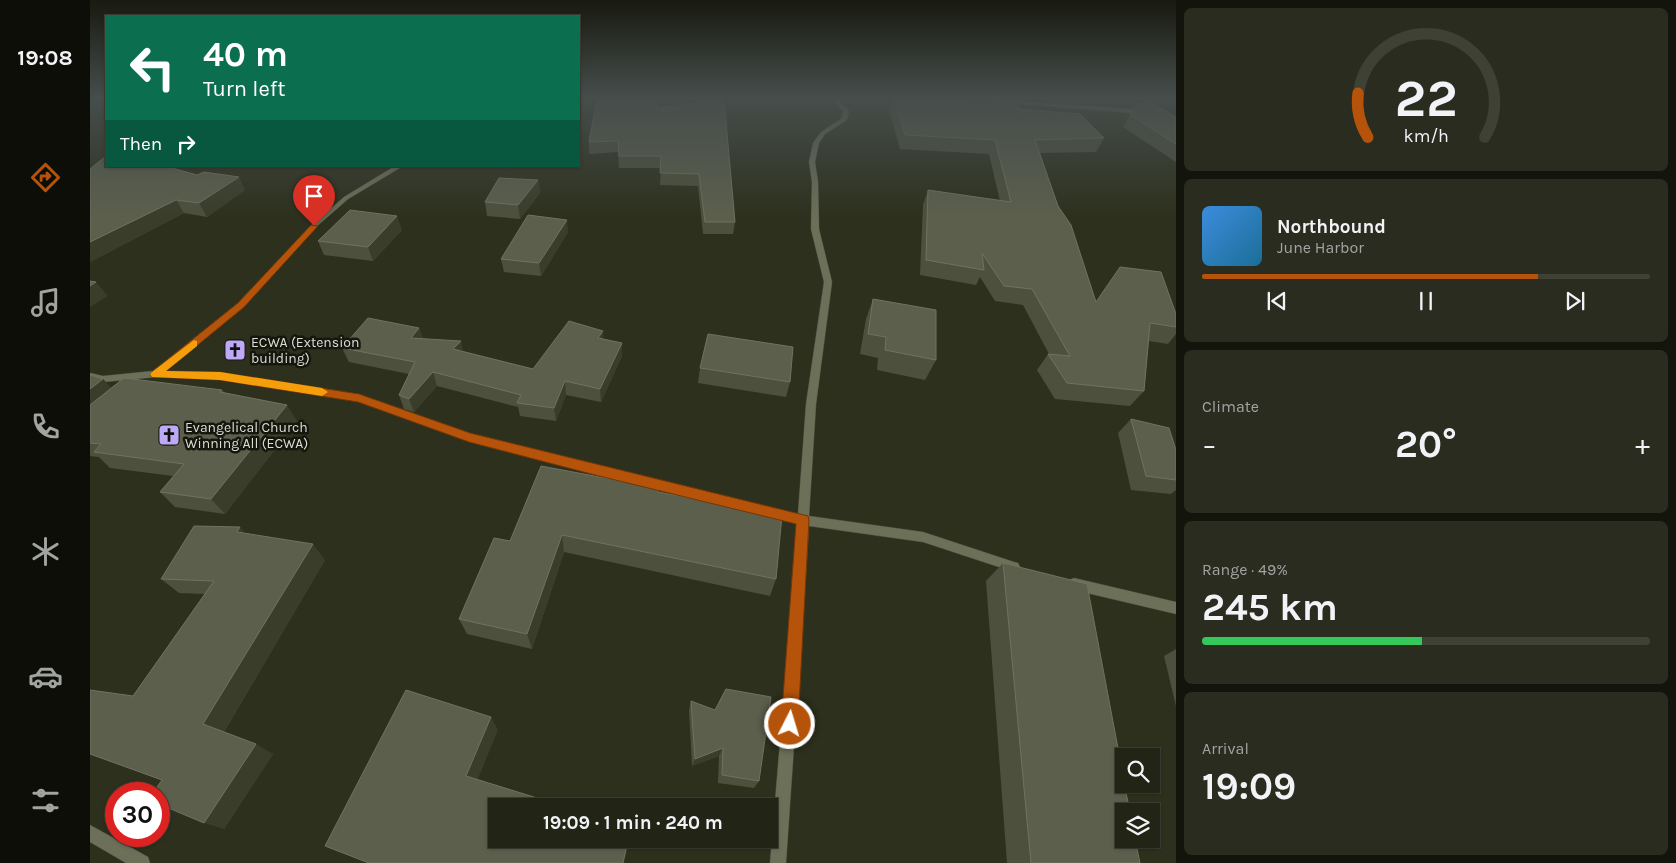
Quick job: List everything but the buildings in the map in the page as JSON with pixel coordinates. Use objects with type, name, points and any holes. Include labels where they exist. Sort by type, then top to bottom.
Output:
[{"type":"street","points":[[778,863],[794,664],[811,404],[828,282],[815,229],[815,182],[812,162],[816,143],[819,138]]},
{"type":"street","points":[[141,386],[241,305],[314,226],[346,198],[398,167]]},
{"type":"street","points":[[90,376],[104,379],[155,374],[220,376],[359,398],[469,437],[599,471],[803,520],[923,537],[1028,572]]},
{"type":"street","points":[[1065,582],[1176,608]]},
{"type":"street","points":[[90,834],[142,863]]},
{"type":"slow traffic","points":[[194,343],[155,374],[220,376],[322,392]]},
{"type":"place","name":"ECWA (Extension building)","points":[[235,350]]},
{"type":"place","name":"Evangelical Church Winning All (ECWA)","points":[[169,435]]},
{"type":"route","points":[[314,226],[241,305],[155,374],[220,376],[359,398],[469,437],[599,471],[803,520],[790,724]]}]
